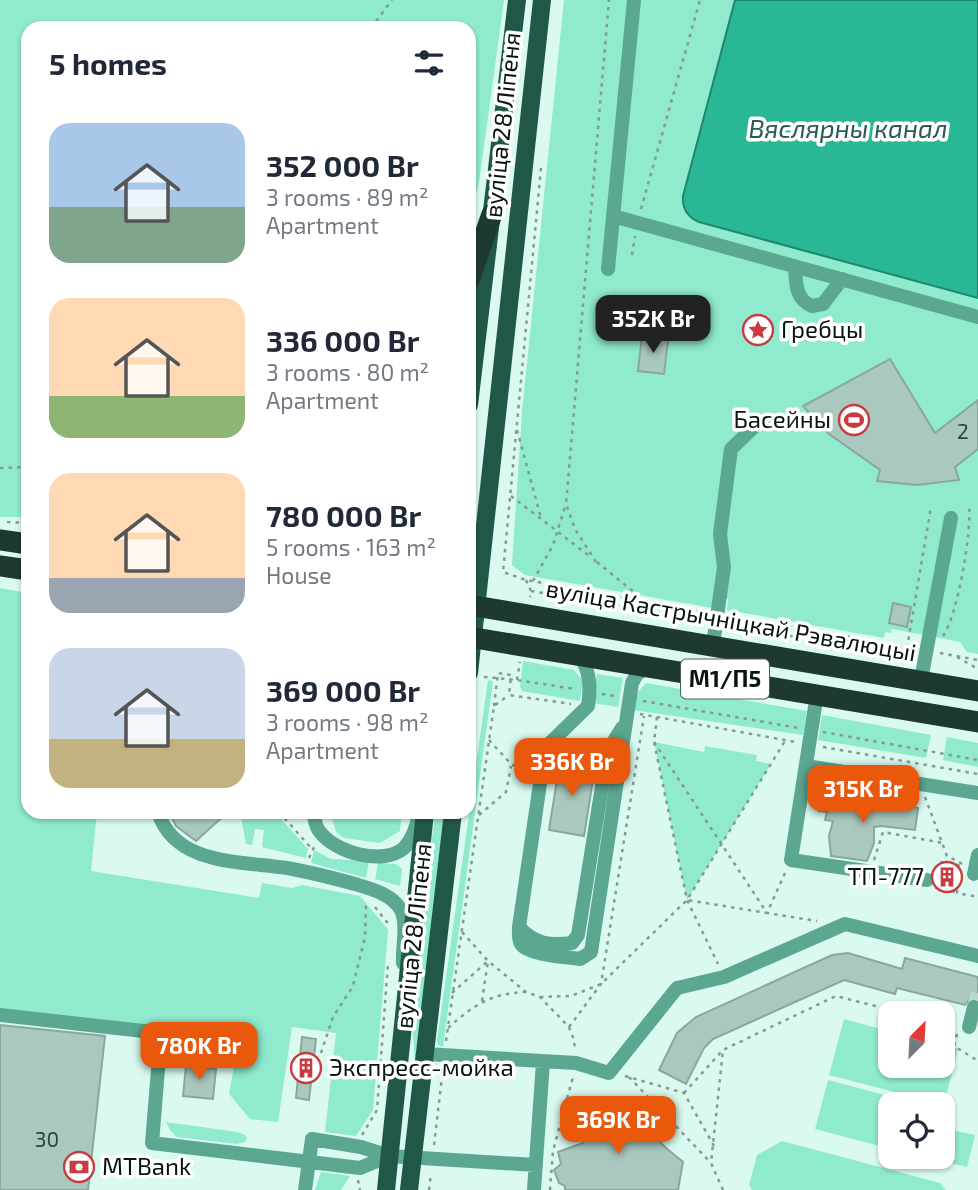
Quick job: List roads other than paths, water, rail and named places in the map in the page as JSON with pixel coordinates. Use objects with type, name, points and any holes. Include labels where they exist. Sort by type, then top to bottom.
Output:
[{"type":"highway","points":[[476,260],[492,214]]},
{"type":"highway","points":[[0,540],[21,543]]},
{"type":"highway","points":[[0,566],[21,569]]},
{"type":"highway","name":"вуліца Кастрычніцкай Рэвалюцыі","points":[[476,607],[978,691]]},
{"type":"highway","name":"М1/П5","points":[[476,638],[978,722]]},
{"type":"main road","name":"вуліца 28 Ліпеня","points":[[476,347],[517,0]]},
{"type":"main road","name":"вуліца 28 Ліпеня","points":[[476,571],[542,0]]},
{"type":"main road","name":"вуліца 28 Ліпеня","points":[[386,1190],[421,819]]},
{"type":"main road","name":"вуліца 28 Ліпеня","points":[[410,1190],[413,1158],[435,1055],[452,819]]},
{"type":"lane","points":[[608,269],[634,0]]},
{"type":"lane","points":[[613,216],[978,317]]},
{"type":"lane","points":[[795,267],[799,296],[812,306],[823,304],[842,279]]},
{"type":"lane","points":[[713,645],[724,567],[720,534],[731,449],[758,423]]},
{"type":"lane","points":[[921,680],[951,519]]},
{"type":"lane","points":[[579,654],[589,675],[589,699],[550,743],[542,770],[519,928],[519,941],[531,951],[580,959],[591,952],[632,683],[638,674],[650,666]]},
{"type":"lane","points":[[817,694],[791,860],[927,880]]},
{"type":"lane","points":[[519,928],[529,938],[556,945],[572,943],[578,935],[609,749],[624,727]]},
{"type":"lane","points":[[806,766],[978,793]]},
{"type":"lane","points":[[162,819],[171,835],[203,856],[306,872],[369,888],[389,897],[399,907],[403,919],[402,955],[406,984]]},
{"type":"lane","points":[[308,819],[334,844],[352,852],[370,855],[396,853],[408,843],[419,819]]},
{"type":"lane","points":[[315,819],[320,833]]},
{"type":"lane","points":[[974,874],[978,855]]},
{"type":"lane","points":[[435,1055],[576,1063],[609,1073],[677,988],[724,977],[845,924],[978,956]]},
{"type":"lane","points":[[964,1027],[974,1007]]},
{"type":"lane","points":[[0,1015],[161,1034],[152,1143],[359,1168],[389,1156]]},
{"type":"lane","points":[[534,1190],[544,1062]]},
{"type":"lane","points":[[306,1190],[312,1139],[361,1147],[389,1156],[536,1165]]},
{"type":"water","name":"Вяслярны канал","points":[[735,0],[978,0],[978,298],[699,222],[688,215],[684,209],[683,196]]},
{"type":"tunnel","points":[[974,1007],[978,993]]},
{"type":"place","name":"Гребцы","points":[[758,330]]},
{"type":"place","name":"Басейны","points":[[854,420]]},
{"type":"place","name":"ТП-777","points":[[947,877]]},
{"type":"place","name":"Экспресс-мойка","points":[[306,1068]]},
{"type":"place","name":"MTBank","points":[[79,1167]]}]
